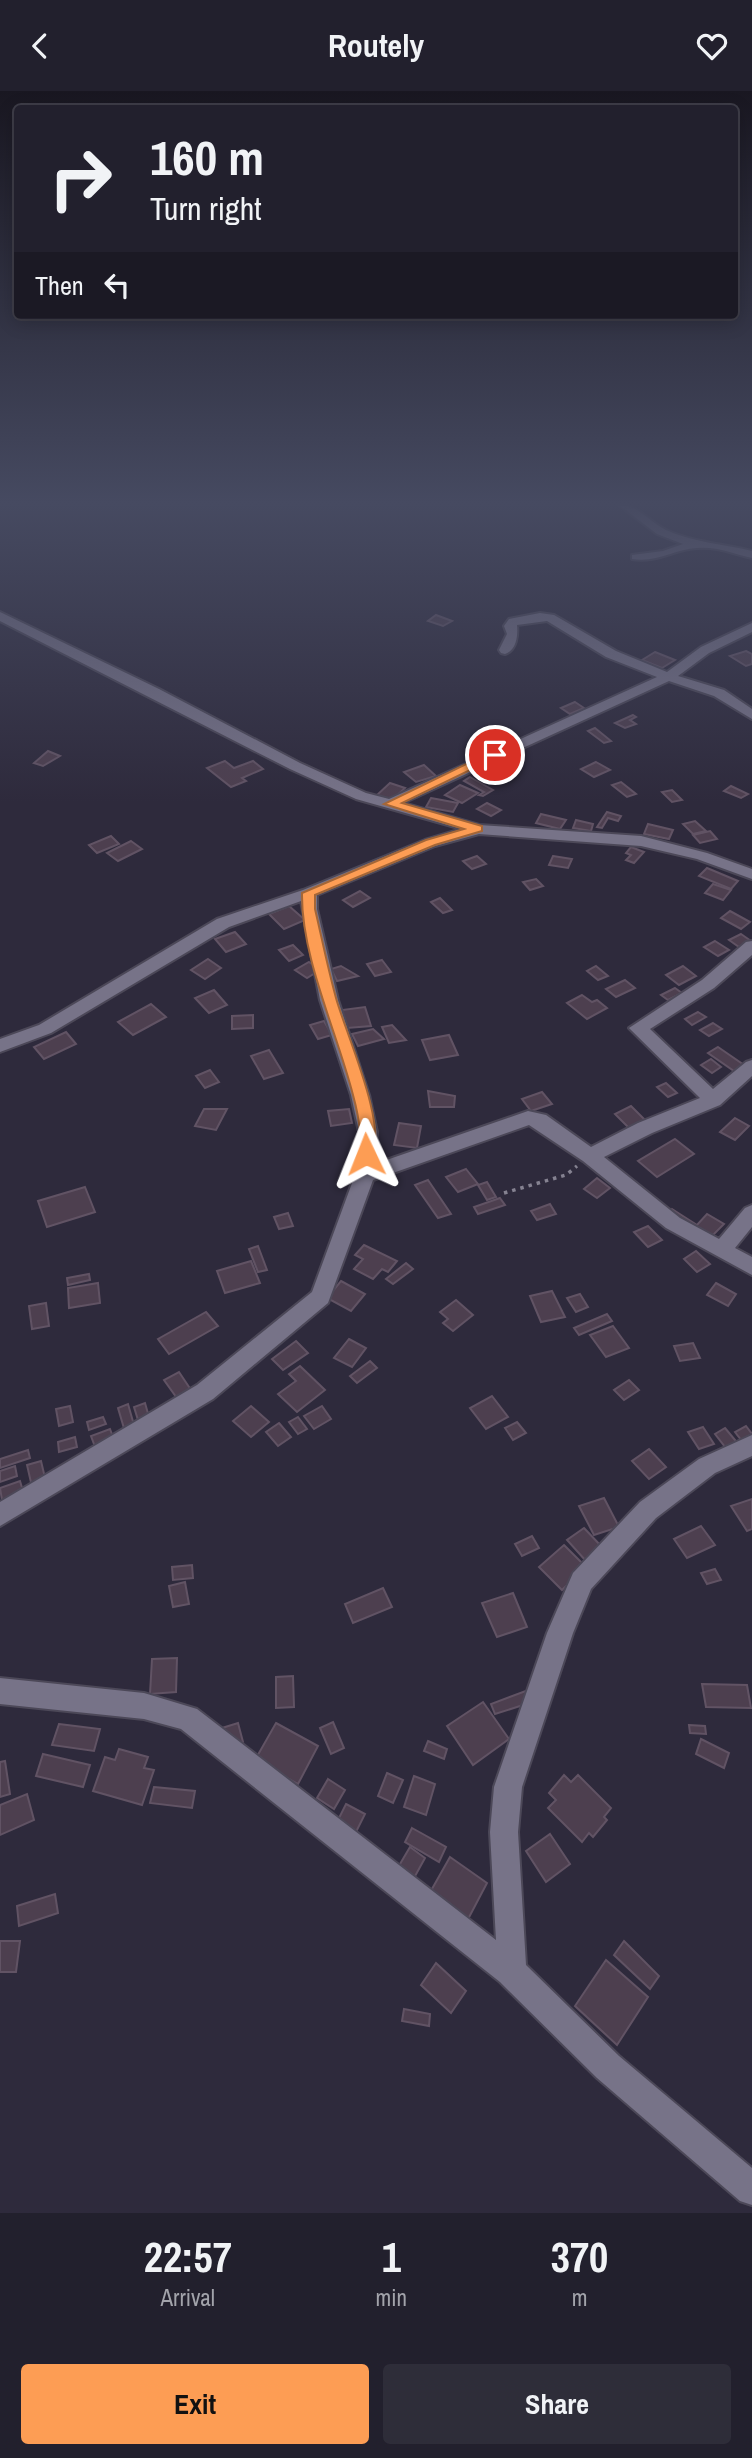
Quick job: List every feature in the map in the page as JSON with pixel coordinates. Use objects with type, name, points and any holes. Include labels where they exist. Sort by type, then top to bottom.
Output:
[{"type":"street","points":[[0,617],[155,692],[295,766],[361,796],[478,829],[641,841],[702,856],[752,874]]},
{"type":"street","points":[[505,649],[513,634],[510,625],[513,622],[550,618],[592,645],[668,677],[719,693],[752,715]]},
{"type":"street","points":[[390,804],[668,677],[705,650],[752,627]]},
{"type":"street","points":[[0,1046],[45,1029],[223,923],[309,893],[430,843],[478,829]]},
{"type":"street","points":[[0,1515],[205,1392],[321,1297],[365,1175],[368,1132],[360,1095],[329,1000],[309,909],[309,893]]},
{"type":"street","points":[[713,1100],[638,1028],[708,984],[752,946]]},
{"type":"street","points":[[590,1156],[645,1128],[713,1100],[752,1066]]},
{"type":"street","points":[[365,1175],[528,1118],[539,1121],[590,1156],[673,1223],[752,1267]]},
{"type":"street","points":[[721,1250],[752,1213]]},
{"type":"street","points":[[511,1971],[510,1915],[503,1832],[508,1787],[560,1633],[582,1581],[648,1510],[707,1466],[752,1445]]},
{"type":"street","points":[[0,1691],[144,1706],[188,1718],[511,1971],[608,2067],[752,2189]]},
{"type":"path","points":[[504,1193],[566,1175],[590,1156]]},
{"type":"building","points":[[436,615],[452,621],[443,626],[428,621]]},
{"type":"building","points":[[746,651],[752,654],[752,664],[746,666],[730,656]]},
{"type":"building","points":[[655,652],[675,660],[662,668],[642,660]]},
{"type":"building","points":[[575,702],[584,708],[570,714],[561,708]]},
{"type":"building","points":[[633,715],[636,717],[630,720],[636,724],[625,728],[615,723]]},
{"type":"building","points":[[595,728],[611,741],[604,743],[588,731]]},
{"type":"building","points":[[48,751],[60,756],[43,766],[34,763]]},
{"type":"building","points":[[225,761],[234,768],[253,761],[263,769],[242,778],[246,781],[231,787],[207,768]]},
{"type":"building","points":[[596,762],[610,770],[594,777],[581,769]]},
{"type":"building","points":[[424,765],[436,776],[416,782],[404,772]]},
{"type":"building","points":[[470,777],[493,790],[483,796],[479,795],[484,792],[464,781]]},
{"type":"building","points":[[621,782],[636,794],[627,797],[612,785]]},
{"type":"building","points":[[390,783],[405,788],[392,800],[377,795]]},
{"type":"building","points":[[460,785],[478,793],[462,803],[445,795]]},
{"type":"building","points":[[731,786],[748,794],[741,798],[724,791]]},
{"type":"building","points":[[672,790],[682,800],[672,802],[662,792]]},
{"type":"building","points":[[431,798],[458,803],[453,812],[426,807]]},
{"type":"building","points":[[487,803],[501,810],[491,816],[477,809]]},
{"type":"building","points":[[607,812],[621,816],[618,821],[608,818],[602,828],[597,827]]},
{"type":"building","points":[[541,814],[566,820],[560,829],[536,823]]},
{"type":"building","points":[[576,820],[593,824],[591,831],[573,828]]},
{"type":"building","points":[[695,821],[706,831],[693,834],[683,824]]},
{"type":"building","points":[[648,824],[673,830],[669,839],[644,834]]},
{"type":"building","points":[[710,831],[717,839],[700,843],[693,835]]},
{"type":"building","points":[[111,836],[119,844],[97,853],[89,845]]},
{"type":"building","points":[[131,841],[142,849],[118,861],[107,853]]},
{"type":"building","points":[[631,847],[644,852],[634,863],[626,860],[631,855],[626,853]]},
{"type":"building","points":[[477,856],[486,864],[472,869],[463,861]]},
{"type":"building","points":[[553,856],[572,859],[568,868],[549,865]]},
{"type":"building","points":[[707,868],[738,881],[731,889],[699,876]]},
{"type":"building","points":[[536,879],[543,886],[530,890],[523,882]]},
{"type":"building","points":[[713,884],[731,890],[723,900],[705,893]]},
{"type":"building","points":[[360,891],[370,898],[353,907],[343,900]]},
{"type":"building","points":[[440,898],[452,910],[443,913],[431,902]]},
{"type":"building","points":[[289,906],[305,920],[284,929],[269,914]]},
{"type":"building","points":[[730,911],[750,922],[741,929],[721,918]]},
{"type":"building","points":[[235,932],[246,944],[226,952],[215,939]]},
{"type":"building","points":[[741,934],[751,941],[739,947],[729,940]]},
{"type":"building","points":[[715,941],[729,950],[718,956],[704,947]]},
{"type":"building","points":[[293,945],[303,955],[289,961],[279,950]]},
{"type":"building","points":[[208,959],[221,968],[205,979],[191,970]]},
{"type":"building","points":[[382,960],[391,972],[375,976],[367,964]]},
{"type":"building","points":[[309,962],[320,970],[307,978],[295,970]]},
{"type":"building","points":[[341,966],[358,976],[337,981],[331,969]]},
{"type":"building","points":[[596,966],[608,976],[598,980],[587,971]]},
{"type":"building","points":[[683,966],[696,976],[679,985],[666,975]]},
{"type":"building","points":[[625,980],[635,988],[616,997],[606,989]]},
{"type":"building","points":[[675,988],[682,993],[668,1000],[661,995]]},
{"type":"building","points":[[214,990],[227,1005],[209,1013],[195,998]]},
{"type":"building","points":[[582,995],[592,1002],[597,1000],[607,1008],[587,1019],[567,1003]]},
{"type":"building","points":[[151,1004],[166,1017],[133,1035],[118,1022]]},
{"type":"building","points":[[365,1007],[371,1026],[347,1028],[342,1010]]},
{"type":"building","points":[[698,1012],[706,1017],[692,1025],[685,1019]]},
{"type":"building","points":[[253,1015],[253,1028],[232,1029],[232,1016]]},
{"type":"building","points":[[324,1021],[332,1035],[318,1039],[310,1025]]},
{"type":"building","points":[[713,1023],[722,1029],[709,1036],[700,1030]]},
{"type":"building","points":[[392,1025],[406,1040],[389,1043],[382,1027]]},
{"type":"building","points":[[373,1029],[384,1039],[358,1046],[352,1034]]},
{"type":"building","points":[[66,1032],[76,1044],[44,1059],[34,1047]]},
{"type":"building","points":[[449,1035],[458,1055],[430,1060],[422,1040]]},
{"type":"building","points":[[718,1047],[744,1065],[734,1071],[708,1053]]},
{"type":"building","points":[[269,1050],[283,1073],[264,1079],[251,1056]]},
{"type":"building","points":[[711,1059],[721,1067],[712,1073],[701,1065]]},
{"type":"building","points":[[210,1070],[219,1082],[205,1088],[196,1076]]},
{"type":"building","points":[[666,1083],[677,1093],[668,1097],[657,1087]]},
{"type":"building","points":[[428,1091],[455,1096],[454,1107],[430,1107]]},
{"type":"building","points":[[542,1092],[552,1104],[531,1111],[522,1099]]},
{"type":"building","points":[[631,1106],[646,1121],[630,1129],[615,1114]]},
{"type":"building","points":[[204,1109],[227,1109],[216,1130],[195,1126]]},
{"type":"building","points":[[349,1109],[352,1123],[331,1126],[328,1111]]},
{"type":"building","points":[[735,1118],[749,1126],[735,1140],[720,1132]]},
{"type":"building","points":[[399,1123],[421,1126],[417,1148],[394,1145]]},
{"type":"building","points":[[675,1139],[694,1154],[657,1177],[638,1161]]},
{"type":"building","points":[[466,1169],[478,1184],[458,1192],[446,1177]]},
{"type":"building","points":[[597,1178],[610,1188],[597,1198],[584,1189]]},
{"type":"building","points":[[428,1180],[451,1214],[438,1218],[415,1185]]},
{"type":"building","points":[[487,1182],[496,1197],[487,1200],[478,1185]]},
{"type":"building","points":[[85,1187],[95,1212],[47,1227],[38,1201]]},
{"type":"building","points":[[500,1198],[505,1205],[478,1214],[474,1207]]},
{"type":"building","points":[[550,1204],[556,1214],[537,1220],[531,1211]]},
{"type":"building","points":[[672,1209],[697,1225],[707,1214],[724,1224],[708,1240],[667,1214]]},
{"type":"building","points":[[288,1213],[293,1226],[279,1229],[274,1217]]},
{"type":"building","points":[[648,1226],[662,1240],[648,1247],[634,1232]]},
{"type":"building","points":[[364,1245],[397,1261],[388,1272],[382,1269],[373,1279],[354,1269],[363,1259],[355,1255]]},
{"type":"building","points":[[258,1246],[267,1270],[258,1272],[249,1249]]},
{"type":"building","points":[[696,1251],[710,1264],[697,1272],[684,1259]]},
{"type":"building","points":[[251,1261],[260,1283],[225,1293],[217,1271]]},
{"type":"building","points":[[406,1263],[413,1269],[393,1284],[386,1279]]},
{"type":"building","points":[[89,1274],[90,1280],[68,1285],[67,1278]]},
{"type":"building","points":[[341,1281],[365,1294],[351,1311],[327,1298]]},
{"type":"building","points":[[98,1283],[100,1303],[69,1308],[68,1288]]},
{"type":"building","points":[[716,1283],[736,1294],[728,1306],[707,1295]]},
{"type":"building","points":[[552,1291],[565,1317],[541,1322],[530,1296]]},
{"type":"building","points":[[580,1294],[588,1307],[576,1312],[567,1298]]},
{"type":"building","points":[[456,1300],[473,1315],[453,1331],[443,1323],[448,1319],[440,1312]]},
{"type":"building","points":[[46,1303],[49,1326],[32,1329],[29,1306]]},
{"type":"building","points":[[206,1312],[218,1326],[169,1354],[158,1339]]},
{"type":"building","points":[[607,1314],[612,1321],[579,1335],[574,1328]]},
{"type":"building","points":[[613,1326],[629,1348],[606,1357],[590,1335]]},
{"type":"building","points":[[349,1339],[366,1348],[352,1367],[334,1358]]},
{"type":"building","points":[[296,1341],[308,1353],[283,1370],[272,1359]]},
{"type":"building","points":[[693,1343],[700,1358],[680,1361],[674,1346]]},
{"type":"building","points":[[370,1361],[377,1368],[357,1383],[350,1376]]},
{"type":"building","points":[[300,1366],[325,1390],[297,1412],[278,1394],[296,1381],[289,1374]]},
{"type":"building","points":[[179,1372],[193,1393],[179,1401],[164,1380]]},
{"type":"building","points":[[629,1380],[639,1390],[624,1400],[614,1390]]},
{"type":"building","points":[[492,1396],[508,1417],[486,1429],[470,1408]]},
{"type":"building","points":[[145,1403],[149,1417],[138,1420],[134,1407]]},
{"type":"building","points":[[128,1404],[136,1432],[126,1435],[118,1408]]},
{"type":"building","points":[[70,1406],[73,1422],[59,1426],[56,1409]]},
{"type":"building","points":[[251,1406],[269,1422],[251,1437],[233,1421]]},
{"type":"building","points":[[322,1406],[331,1419],[314,1429],[304,1416]]},
{"type":"building","points":[[103,1417],[106,1424],[89,1430],[87,1422]]},
{"type":"building","points":[[298,1417],[307,1429],[298,1434],[289,1422]]},
{"type":"building","points":[[517,1422],[526,1433],[513,1440],[505,1428]]},
{"type":"building","points":[[279,1423],[291,1437],[278,1446],[266,1432]]},
{"type":"building","points":[[746,1426],[752,1434],[752,1442],[745,1445],[735,1432]]},
{"type":"building","points":[[703,1427],[714,1444],[699,1449],[688,1432]]},
{"type":"building","points":[[725,1428],[740,1446],[729,1452],[715,1434]]},
{"type":"building","points":[[110,1429],[116,1445],[97,1452],[91,1436]]},
{"type":"building","points":[[75,1437],[77,1447],[59,1452],[58,1442]]},
{"type":"building","points":[[649,1449],[666,1467],[649,1479],[632,1461]]},
{"type":"building","points":[[28,1450],[30,1458],[0,1468],[0,1459]]},
{"type":"building","points":[[41,1461],[46,1482],[32,1487],[27,1465]]},
{"type":"building","points":[[15,1466],[17,1476],[0,1482],[0,1471]]},
{"type":"building","points":[[20,1481],[25,1498],[3,1506],[0,1488]]},
{"type":"building","points":[[604,1498],[619,1527],[594,1535],[579,1506]]},
{"type":"building","points":[[752,1499],[752,1529],[747,1531],[731,1506]]},
{"type":"building","points":[[701,1526],[715,1545],[687,1558],[674,1539]]},
{"type":"building","points":[[584,1528],[602,1547],[586,1561],[567,1540]]},
{"type":"building","points":[[532,1536],[539,1548],[522,1556],[515,1544]]},
{"type":"building","points":[[564,1545],[586,1567],[562,1590],[539,1567]]},
{"type":"building","points":[[192,1565],[193,1578],[173,1580],[172,1567]]},
{"type":"building","points":[[715,1569],[721,1580],[707,1584],[701,1573]]},
{"type":"building","points":[[185,1582],[189,1604],[173,1607],[169,1586]]},
{"type":"building","points":[[383,1588],[392,1607],[353,1623],[345,1604]]},
{"type":"building","points":[[513,1593],[527,1627],[497,1637],[482,1603]]},
{"type":"building","points":[[177,1658],[176,1692],[150,1694],[152,1659]]},
{"type":"building","points":[[293,1676],[294,1707],[276,1708],[276,1677]]},
{"type":"building","points":[[702,1684],[747,1685],[751,1708],[706,1707]]},
{"type":"building","points":[[531,1689],[536,1701],[495,1714],[491,1704]]},
{"type":"building","points":[[483,1702],[509,1739],[473,1765],[447,1726]]},
{"type":"building","points":[[333,1722],[344,1748],[331,1754],[320,1728]]},
{"type":"building","points":[[238,1723],[243,1742],[227,1748],[222,1728]]},
{"type":"building","points":[[276,1723],[318,1746],[298,1784],[255,1760]]},
{"type":"building","points":[[59,1724],[100,1729],[94,1751],[52,1745]]},
{"type":"building","points":[[689,1725],[705,1726],[706,1734],[690,1733]]},
{"type":"building","points":[[701,1739],[729,1753],[724,1768],[696,1754]]},
{"type":"building","points":[[428,1741],[447,1749],[444,1759],[424,1751]]},
{"type":"building","points":[[119,1749],[148,1757],[144,1768],[154,1770],[142,1805],[93,1791],[105,1757],[115,1760]]},
{"type":"building","points":[[43,1754],[90,1765],[83,1787],[36,1776]]},
{"type":"building","points":[[5,1761],[10,1794],[0,1797],[0,1762]]},
{"type":"building","points":[[387,1773],[403,1780],[393,1803],[378,1796]]},
{"type":"building","points":[[564,1775],[571,1782],[578,1775],[611,1808],[604,1817],[607,1820],[593,1837],[589,1833],[582,1842],[548,1808],[556,1800],[549,1793]]},
{"type":"building","points":[[414,1776],[435,1784],[426,1815],[404,1807]]},
{"type":"building","points":[[328,1779],[345,1790],[334,1809],[317,1798]]},
{"type":"building","points":[[154,1787],[195,1791],[192,1808],[150,1803]]},
{"type":"building","points":[[27,1794],[34,1820],[0,1835],[0,1805]]},
{"type":"building","points":[[346,1804],[365,1814],[354,1836],[335,1826]]},
{"type":"building","points":[[412,1828],[446,1847],[439,1862],[405,1842]]},
{"type":"building","points":[[550,1834],[570,1864],[546,1882],[526,1851]]},
{"type":"building","points":[[410,1847],[425,1858],[409,1887],[393,1876]]},
{"type":"building","points":[[450,1857],[487,1883],[466,1923],[428,1896]]},
{"type":"building","points":[[55,1894],[58,1913],[19,1926],[17,1906]]},
{"type":"building","points":[[0,1941],[20,1941],[16,1972],[0,1972]]},
{"type":"building","points":[[624,1941],[659,1976],[650,1989],[614,1955]]},
{"type":"building","points":[[606,1960],[648,1997],[617,2045],[575,2006]]},
{"type":"building","points":[[436,1963],[466,1991],[451,2013],[421,1985]]},
{"type":"building","points":[[404,2009],[430,2014],[429,2026],[402,2021]]},
{"type":"route","points":[[366,1154],[368,1132],[360,1095],[329,1000],[309,909],[309,893],[430,843],[478,829],[390,804],[495,755]]}]
